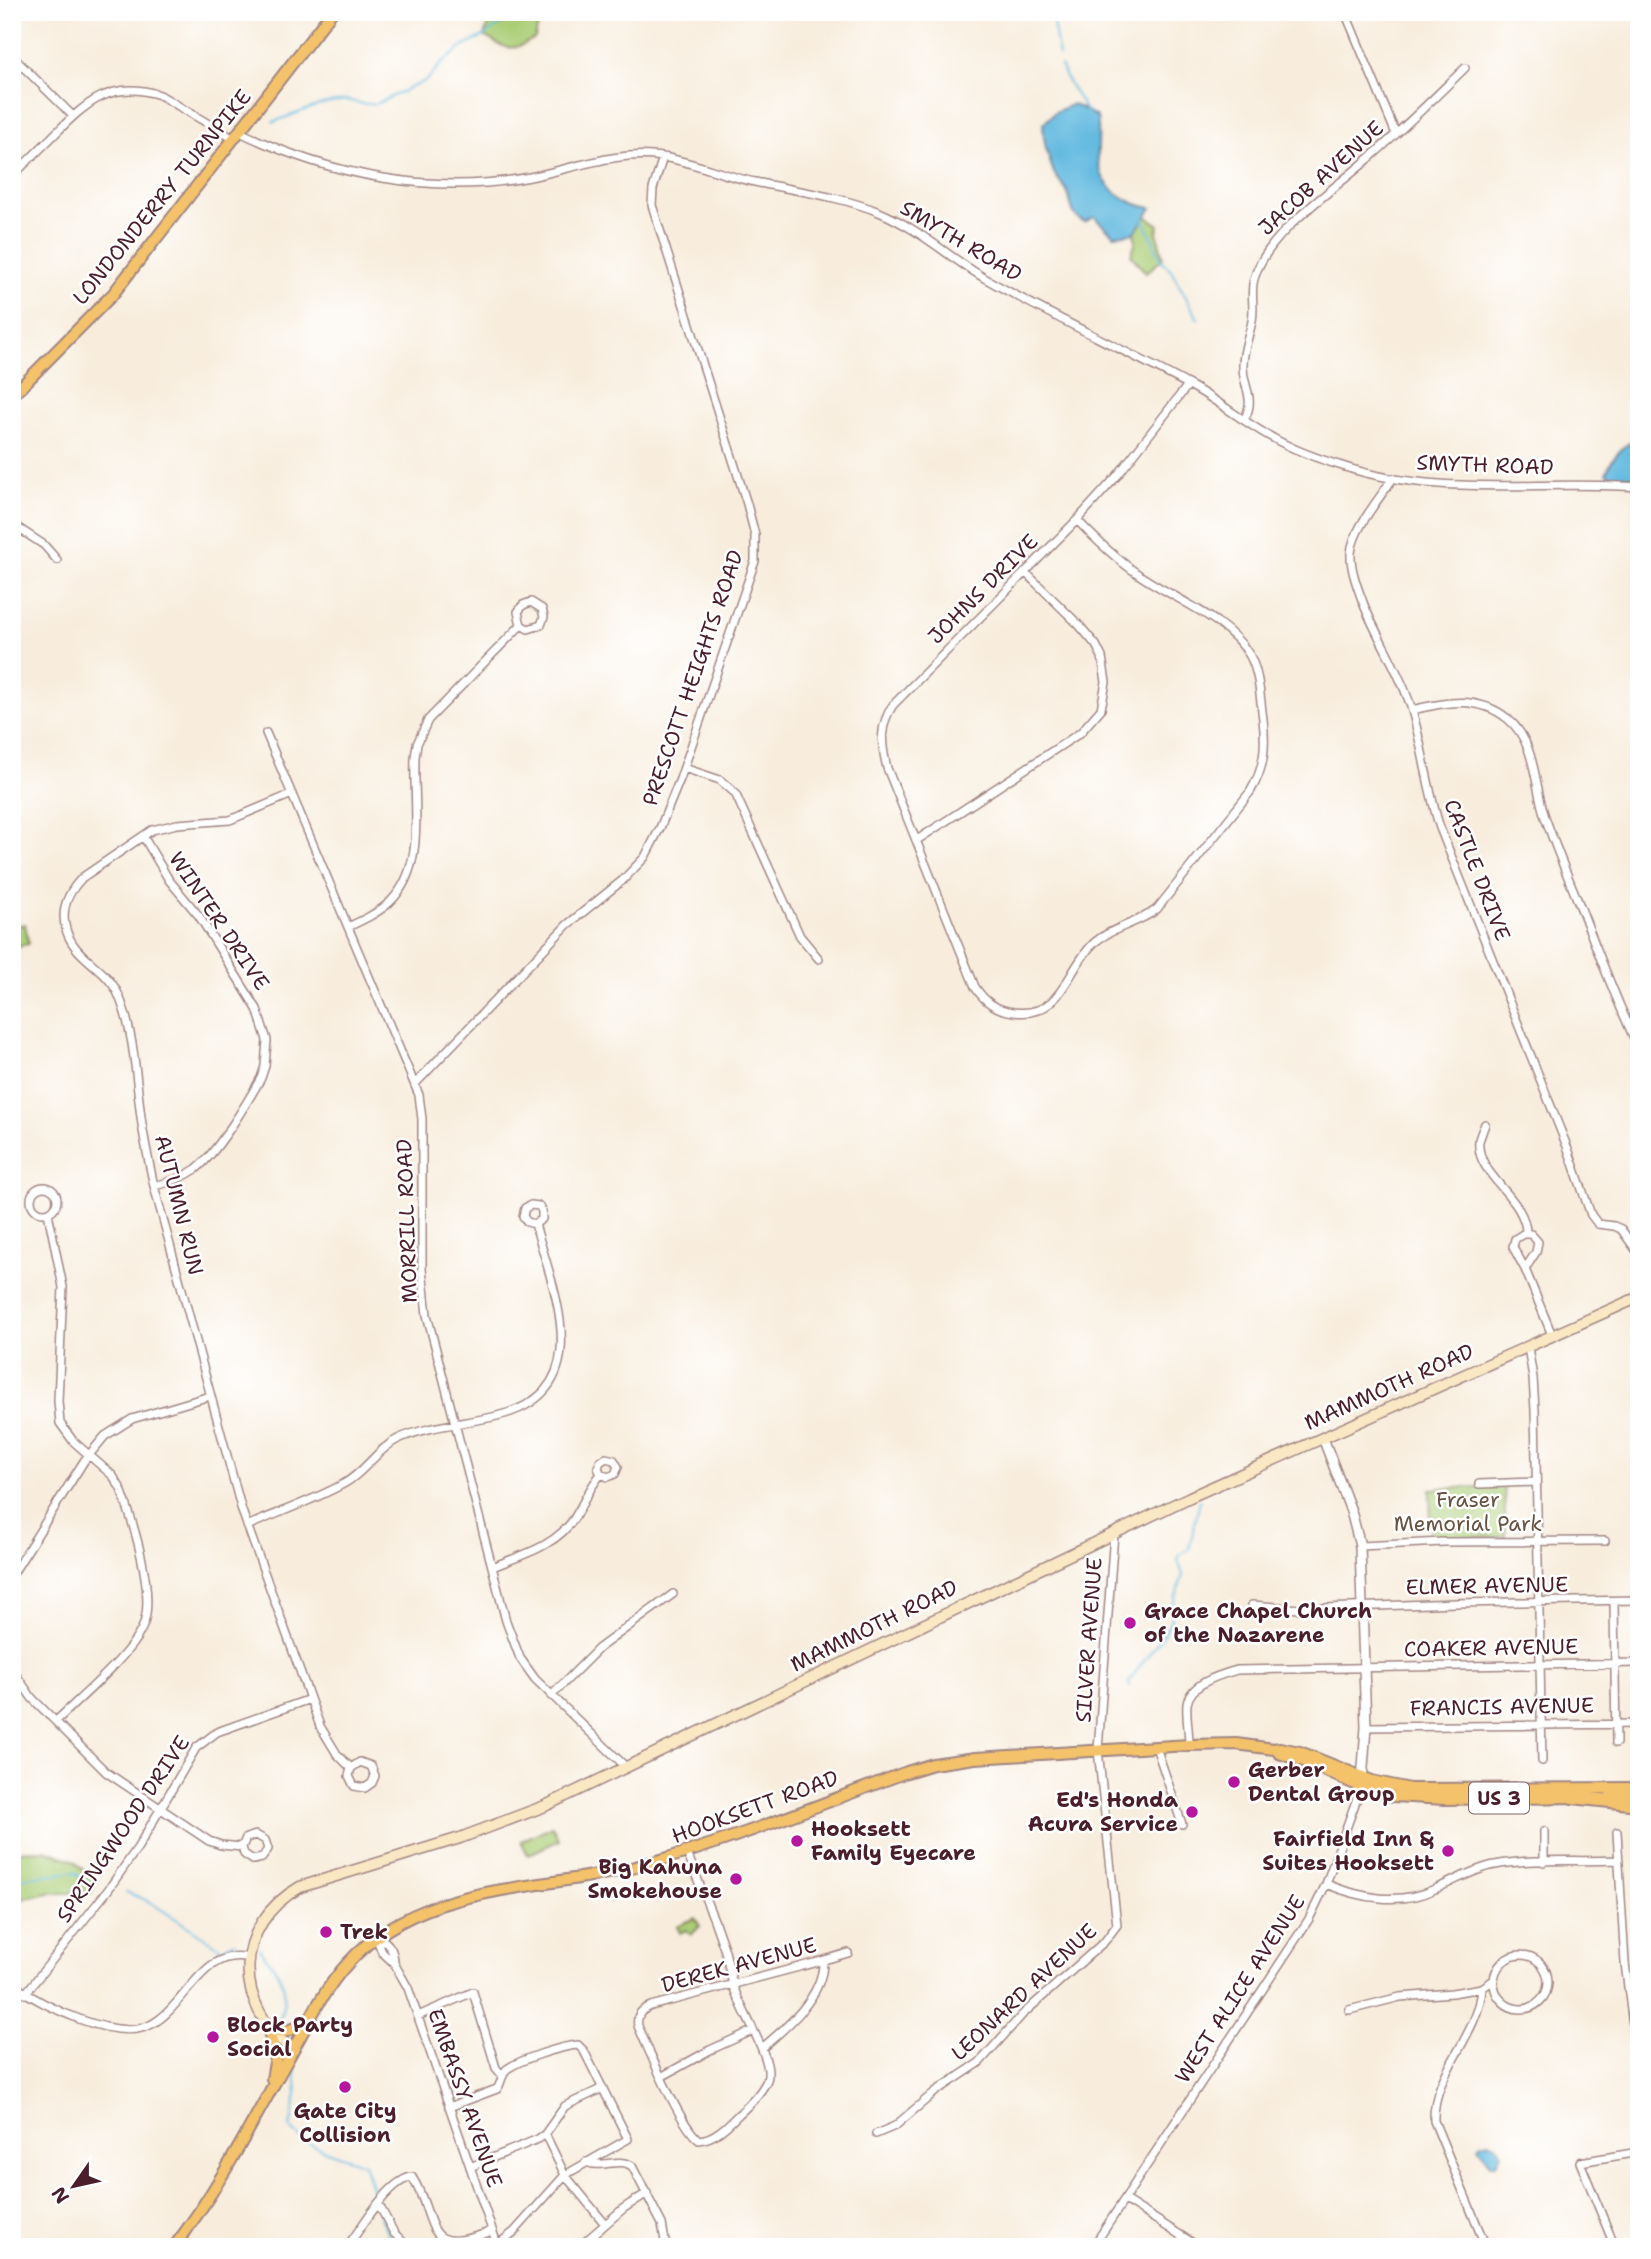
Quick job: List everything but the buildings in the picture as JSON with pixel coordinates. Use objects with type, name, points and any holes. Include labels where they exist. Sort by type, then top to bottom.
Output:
[{"type":"highway","points":[[1573,1797],[1639,1804]]},
{"type":"main road","name":"LONDONDERRY TURNPIKE","points":[[12,396],[113,294],[332,12]]},
{"type":"main road","name":"MAMMOTH ROAD","points":[[293,2050],[268,2028],[252,1994],[249,1958],[256,1932],[266,1914],[281,1899],[300,1887],[509,1821],[1114,1533],[1639,1297]]},
{"type":"main road","name":"HOOKSETT ROAD","points":[[176,2246],[210,2197],[307,2024],[340,1972],[376,1936],[408,1916],[443,1903],[616,1872],[687,1853],[933,1764],[975,1758],[1236,1744],[1274,1749],[1362,1782],[1393,1797],[1639,1796]]},
{"type":"main road","name":"HOOKSETT ROAD","points":[[1362,1782],[1410,1789],[1639,1788]]},
{"type":"main road","points":[[271,2090],[276,2057],[268,2028],[284,2032],[307,2024]]},
{"type":"street","points":[[1345,12],[1396,134]]},
{"type":"street","points":[[12,56],[73,116]]},
{"type":"street","name":"JACOB AVENUE","points":[[1244,420],[1250,409],[1250,399],[1243,372],[1243,359],[1252,321],[1254,278],[1266,251],[1282,233],[1396,134],[1465,68]]},
{"type":"street","name":"SMYTH ROAD","points":[[12,176],[86,105],[109,93],[135,90],[148,91],[172,101],[237,136],[316,162],[419,184],[497,182],[625,156],[663,157],[736,178],[824,196],[876,211],[908,227],[998,286],[1188,385],[1276,440],[1343,467],[1438,484],[1490,487],[1639,487]]},
{"type":"street","name":"PRESCOTT HEIGHTS ROAD","points":[[415,1084],[570,922],[637,867],[645,857],[684,768],[743,598],[756,548],[750,514],[652,205],[653,189],[663,157]]},
{"type":"street","name":"JOHNS DRIVE","points":[[1077,520],[1108,551],[1216,623],[1241,643],[1254,666],[1264,730],[1264,756],[1257,781],[1157,909],[1141,920],[1104,935],[1094,943],[1053,1002],[1036,1011],[1010,1012],[998,1009],[982,998],[975,987],[887,768],[882,748],[883,722],[893,705],[1077,520],[1117,476],[1188,385]]},
{"type":"street","name":"CASTLE DRIVE","points":[[1393,478],[1353,543],[1351,555],[1362,599],[1412,710],[1428,790],[1440,828],[1568,1149],[1586,1204],[1595,1222],[1601,1226],[1620,1229],[1639,1254]]},
{"type":"street","points":[[12,524],[44,545],[57,560]]},
{"type":"street","points":[[917,840],[1080,733],[1101,709],[1106,682],[1102,657],[1096,645],[1025,572]]},
{"type":"street","points":[[348,927],[391,901],[411,868],[415,757],[417,744],[428,720],[521,625]]},
{"type":"street","points":[[1412,710],[1460,701],[1473,702],[1498,712],[1518,729],[1530,753],[1544,816],[1618,1004],[1639,1049]]},
{"type":"street","name":"MORRILL ROAD","points":[[265,733],[422,1106],[423,1289],[427,1315],[514,1646],[527,1669],[551,1696],[596,1735],[626,1767]]},
{"type":"street","points":[[684,768],[720,780],[735,793],[800,936],[819,959]]},
{"type":"street","name":"AUTUMN RUN","points":[[292,794],[230,820],[164,826],[143,836],[74,886],[64,910],[64,922],[73,946],[111,982],[118,993],[128,1032],[144,1142],[154,1186],[247,1526],[326,1737],[337,1754],[351,1768]]},
{"type":"street","name":"WINTER DRIVE","points":[[143,836],[169,880],[200,916],[250,998],[265,1027],[267,1040],[261,1078],[214,1149],[197,1169],[154,1186]]},
{"type":"street","points":[[1479,1141],[1489,1172],[1517,1206],[1526,1222],[1526,1233]]},
{"type":"street","points":[[48,1213],[64,1287],[59,1414],[66,1433],[113,1476],[124,1497],[146,1582],[147,1609],[144,1625],[131,1646],[56,1721]]},
{"type":"street","points":[[247,1526],[346,1483],[396,1440],[423,1430],[500,1415],[525,1407],[545,1391],[562,1357],[563,1332],[535,1224]]},
{"type":"street","points":[[1525,1269],[1538,1245],[1534,1236],[1526,1233],[1515,1239],[1513,1247],[1552,1335]]},
{"type":"street","points":[[1528,1347],[1533,1378],[1542,1663],[1542,1761]]},
{"type":"street","points":[[12,1575],[89,1454],[105,1436],[132,1419],[211,1396]]},
{"type":"street","points":[[1323,1438],[1360,1546],[1366,1727],[1362,1782]]},
{"type":"street","points":[[492,1567],[558,1537],[575,1518],[601,1474]]},
{"type":"street","points":[[1479,1484],[1536,1482]]},
{"type":"street","name":"SILVER AVENUE","points":[[1098,1750],[1114,1533]]},
{"type":"street","points":[[1360,1546],[1444,1542],[1605,1541]]},
{"type":"street","points":[[551,1696],[599,1648],[673,1594]]},
{"type":"street","name":"ELMER AVENUE","points":[[1252,1605],[1300,1609],[1639,1600]]},
{"type":"street","points":[[1614,1602],[1616,1743]]},
{"type":"street","name":"COAKER AVENUE","points":[[1189,1745],[1187,1702],[1209,1679],[1237,1670],[1639,1663]]},
{"type":"street","points":[[12,1669],[32,1698],[107,1772],[209,1841],[221,1846],[242,1847]]},
{"type":"street","name":"SPRINGWOOD DRIVE","points":[[25,1994],[108,1890],[188,1758],[205,1738],[235,1724],[310,1699]]},
{"type":"street","name":"FRANCIS AVENUE","points":[[1366,1727],[1639,1724]]},
{"type":"street","points":[[1156,1747],[1182,1824]]},
{"type":"street","name":"LEONARD AVENUE","points":[[876,2134],[895,2126],[935,2092],[979,2063],[1023,2014],[1115,1931],[1118,1919],[1098,1750]]},
{"type":"street","name":"WEST ALICE AVENUE","points":[[1093,2247],[1309,1919],[1326,1884],[1362,1782]]},
{"type":"street","points":[[1544,1831],[1544,1862]]},
{"type":"street","points":[[1617,1832],[1625,1963],[1639,2073]]},
{"type":"street","points":[[687,1853],[714,1920],[733,1984],[768,2063],[767,2082],[732,2121],[717,2133],[699,2140],[689,2131],[662,2077],[710,2049],[752,2031]]},
{"type":"street","points":[[1326,1884],[1367,1897],[1406,1898],[1432,1891],[1464,1875],[1492,1866],[1619,1860]]},
{"type":"street","name":"EMBASSY AVENUE","points":[[376,1936],[382,1952],[394,1963],[408,1988],[497,2246]]},
{"type":"street","name":"DEREK AVENUE","points":[[662,2077],[638,2026],[640,2013],[651,2006],[848,1953]]},
{"type":"street","points":[[12,1984],[44,2005],[93,2024],[138,2029],[155,2023],[215,1963],[234,1955],[249,1958]]},
{"type":"street","points":[[1349,2010],[1400,1997],[1482,1988],[1494,1980],[1499,1966],[1511,1956],[1534,1958],[1540,1962],[1549,1984],[1543,2000],[1520,2010],[1511,2008],[1498,1997],[1494,1980]]},
{"type":"street","points":[[762,2048],[816,1994],[823,1961]]},
{"type":"street","points":[[1482,1988],[1480,2008],[1433,2108],[1434,2121],[1486,2247]]},
{"type":"street","points":[[418,2016],[473,1992],[496,2068],[503,2076]]},
{"type":"street","points":[[449,2107],[497,2089],[508,2069],[578,2045],[628,2139],[565,2175],[514,2232],[497,2246]]},
{"type":"street","points":[[470,2166],[545,2134],[565,2106],[603,2088]]},
{"type":"street","points":[[545,2134],[565,2175],[605,2224]]},
{"type":"street","points":[[1615,2247],[1580,2162],[1639,2152]]},
{"type":"street","points":[[586,2162],[595,2165],[626,2162],[632,2166],[662,2224],[666,2247]]},
{"type":"street","points":[[349,2247],[352,2239],[391,2188],[401,2180],[412,2177],[431,2227],[439,2237],[452,2243],[464,2243],[492,2231]]},
{"type":"street","points":[[579,2247],[647,2193]]},
{"type":"street","points":[[1125,2200],[1199,2247]]},
{"type":"street","points":[[379,2205],[394,2233],[408,2247]]},
{"type":"green space","points":[[493,12],[544,12],[540,16],[535,38],[509,48],[484,36]]},
{"type":"green space","points":[[1146,216],[1159,225],[1157,233],[1163,258],[1146,273],[1131,255],[1136,241],[1134,233]]},
{"type":"green space","points":[[25,924],[29,944],[17,946],[13,927]]},
{"type":"green space","name":"Fraser Memorial Park","points":[[1504,1486],[1506,1537],[1431,1538],[1430,1489]]},
{"type":"green space","points":[[552,1826],[559,1840],[528,1855],[521,1841]]},
{"type":"green space","points":[[45,1850],[73,1860],[96,1881],[91,1893],[48,1893],[12,1901],[12,1851]]},
{"type":"green space","points":[[695,1918],[700,1926],[691,1935],[686,1930],[680,1933],[677,1926]]},
{"type":"water","points":[[1073,104],[1097,117],[1098,161],[1100,171],[1110,187],[1133,203],[1152,208],[1134,233],[1114,235],[1094,217],[1085,222],[1080,220],[1074,213],[1067,191],[1054,173],[1046,148],[1043,124],[1055,112]]},
{"type":"water","points":[[1639,438],[1639,477],[1610,476],[1606,473],[1619,452]]},
{"type":"water","points":[[1488,2141],[1496,2144],[1501,2152],[1496,2163],[1491,2164],[1478,2147]]},
{"type":"waterway","points":[[273,122],[322,104],[346,100],[376,104],[427,80],[461,48],[484,36],[518,12]]},
{"type":"waterway","points":[[1051,12],[1059,56]]},
{"type":"waterway","points":[[1061,66],[1088,114]]},
{"type":"waterway","points":[[1144,219],[1161,260],[1171,270],[1198,319]]},
{"type":"waterway","points":[[1130,1686],[1129,1681],[1172,1619],[1172,1608],[1183,1575],[1178,1560],[1180,1555],[1189,1549],[1200,1500]]},
{"type":"waterway","points":[[12,1876],[17,1878],[76,1872],[84,1881],[95,1883]]},
{"type":"waterway","points":[[126,1892],[148,1901],[221,1948]]},
{"type":"waterway","points":[[226,1946],[236,1942]]},
{"type":"waterway","points":[[260,1949],[283,1984],[284,2002],[278,2026]]},
{"type":"waterway","points":[[295,2069],[297,2094],[290,2127],[314,2146],[364,2164],[376,2199]]},
{"type":"waterway","points":[[380,2217],[399,2247]]},
{"type":"place","name":"Grace Chapel Church of the Nazarene","points":[[1130,1623]]},
{"type":"place","name":"Gerber Dental Group","points":[[1234,1782]]},
{"type":"place","name":"Ed's Honda Acura Service","points":[[1192,1812]]},
{"type":"place","name":"Hooksett Family Eyecare","points":[[797,1841]]},
{"type":"place","name":"Fairfield Inn & Suites Hooksett","points":[[1448,1851]]},
{"type":"place","name":"Big Kahuna Smokehouse","points":[[736,1879]]},
{"type":"place","name":"Trek","points":[[326,1932]]},
{"type":"place","name":"Block Party Social","points":[[213,2037]]},
{"type":"place","name":"Gate City Collision","points":[[345,2087]]}]
